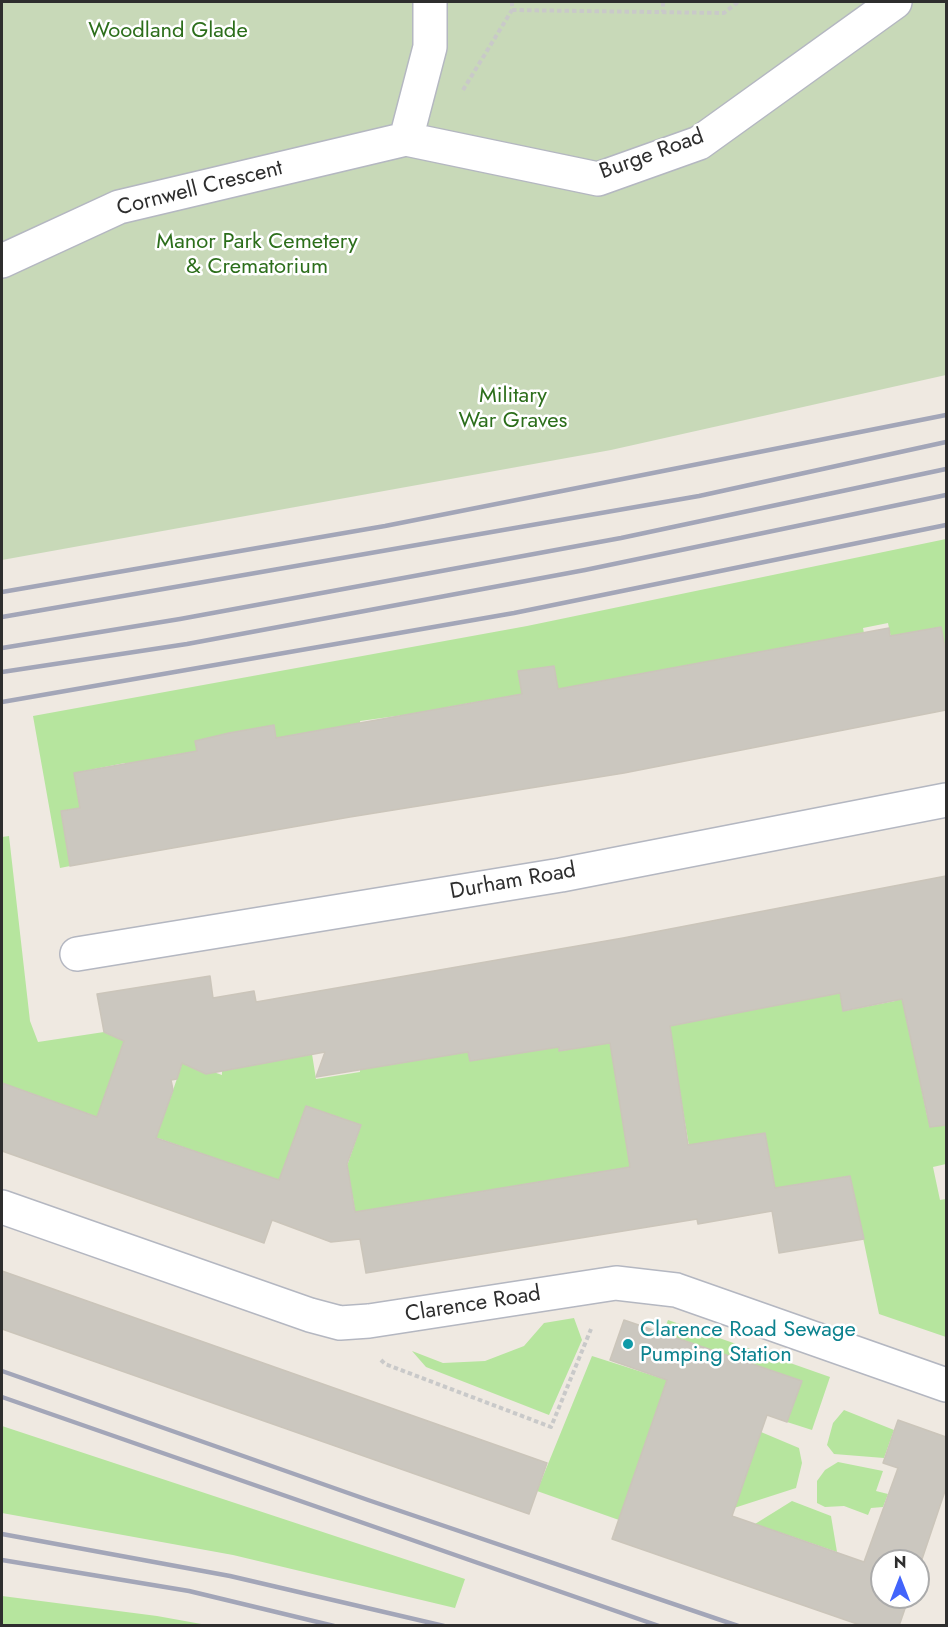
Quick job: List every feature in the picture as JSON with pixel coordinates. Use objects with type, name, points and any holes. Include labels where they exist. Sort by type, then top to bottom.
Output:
[{"type":"street","points":[[406,139],[430,47],[430,2]]},
{"type":"street","name":"Burge Road","points":[[406,139],[597,178],[699,143],[895,2]]},
{"type":"street","name":"Cornwell Crescent","points":[[2,261],[119,207],[406,139]]},
{"type":"street","name":"Durham Road","points":[[77,954],[561,875],[946,800]]},
{"type":"street","name":"Clarence Road","points":[[2,1207],[310,1316],[340,1323],[369,1321],[616,1283],[676,1290],[946,1385]]},
{"type":"path","points":[[512,2],[512,10],[663,12],[724,12],[738,2]]},
{"type":"path","points":[[663,2],[663,12]]},
{"type":"path","points":[[378,1356],[385,1364],[551,1427],[596,1318]]},
{"type":"green space","name":"Manor Park Cemetery & Crematorium","points":[[2,2],[946,2],[946,375],[611,450],[2,560]]},
{"type":"green space","points":[[946,539],[946,653],[941,627],[899,635],[906,714],[888,623],[863,628],[864,633],[558,689],[554,666],[519,671],[522,694],[448,707],[454,744],[417,751],[411,714],[360,721],[365,759],[298,734],[276,738],[274,725],[197,751],[162,757],[168,793],[132,799],[125,763],[74,773],[80,808],[61,811],[70,866],[60,868],[33,716],[527,626]]},
{"type":"green space","points":[[9,836],[30,1021],[38,1042],[104,1032],[124,1041],[103,1119],[2,1083],[2,837]]},
{"type":"green space","points":[[884,943],[930,977],[946,974],[946,1046],[914,1053],[927,1115],[946,1111],[946,1164],[933,1167],[940,1200],[946,1199],[946,1337],[879,1314],[850,1176],[775,1188],[765,1133],[689,1146],[679,1087],[619,1097],[630,1167],[355,1212],[353,1198],[335,1201],[361,1125],[306,1106],[279,1181],[152,1136],[170,1099],[183,1061],[222,1075],[222,1071],[312,1054],[316,1079],[360,1072],[360,1065],[556,1033],[560,1051],[584,1047],[832,954],[844,1011],[895,1001]]},
{"type":"green space","points":[[574,1318],[582,1340],[549,1415],[426,1367],[412,1351],[443,1363],[485,1361],[524,1346],[544,1323]]},
{"type":"green space","points":[[668,1320],[830,1377],[812,1430],[787,1422],[801,1381],[663,1333]]},
{"type":"green space","points":[[592,1356],[667,1380],[619,1520],[537,1491]]},
{"type":"green space","points":[[844,1410],[894,1430],[884,1458],[834,1454],[827,1445],[833,1423]]},
{"type":"green space","points":[[2,1426],[465,1579],[455,1608],[233,1555],[2,1513]]},
{"type":"green space","points":[[761,1432],[799,1448],[802,1463],[796,1488],[734,1508]]},
{"type":"green space","points":[[838,1462],[883,1471],[876,1491],[888,1494],[883,1507],[871,1508],[868,1515],[844,1506],[825,1507],[817,1503],[817,1481],[825,1470]]},
{"type":"green space","points":[[792,1501],[831,1516],[837,1552],[755,1524]]},
{"type":"green space","points":[[2,1596],[157,1616],[207,1625],[2,1625]]},
{"type":"building","points":[[941,627],[946,653],[946,710],[624,773],[350,817],[70,866],[61,811],[80,808],[74,773],[197,751],[195,741],[274,725],[276,738],[522,694],[518,671],[554,666],[558,689],[889,628],[890,636]]},
{"type":"building","points":[[946,876],[946,1125],[930,1127],[902,999],[843,1011],[840,993],[670,1026],[688,1145],[765,1133],[775,1188],[850,1176],[864,1239],[779,1253],[772,1211],[698,1224],[697,1219],[366,1273],[360,1239],[331,1242],[272,1220],[264,1243],[2,1151],[2,1083],[97,1117],[124,1041],[104,1032],[97,994],[210,976],[213,998],[254,991],[256,1002],[623,938]],"holes":[[[610,1043],[630,1167],[355,1212],[347,1164],[361,1125],[306,1106],[279,1180],[156,1138],[173,1090],[171,1080],[177,1079],[182,1063],[206,1074],[325,1052],[316,1077],[468,1052],[470,1061],[559,1047],[559,1051]]]},
{"type":"building","points":[[2,1271],[547,1463],[529,1514],[2,1329]]},
{"type":"building","points":[[624,1320],[802,1381],[787,1422],[767,1415],[732,1516],[864,1562],[898,1468],[883,1463],[898,1420],[946,1437],[946,1488],[925,1549],[870,1549],[870,1609],[905,1609],[899,1626],[863,1626],[612,1539],[667,1380],[610,1360]]},
{"type":"railway","points":[[2,592],[385,526],[946,415]]},
{"type":"railway","points":[[2,617],[699,496],[946,442]]},
{"type":"railway","points":[[2,648],[180,619],[621,538],[946,469]]},
{"type":"railway","points":[[2,672],[187,644],[585,570],[946,495]]},
{"type":"railway","points":[[2,702],[514,613],[946,525]]},
{"type":"railway","points":[[2,1371],[368,1500],[738,1626]]},
{"type":"railway","points":[[2,1397],[659,1626]]},
{"type":"railway","points":[[2,1534],[230,1576],[444,1626]]},
{"type":"railway","points":[[2,1560],[189,1591],[334,1626]]},
{"type":"place","name":"Clarence Road Sewage Pumping Station","points":[[628,1344]]},
{"type":"park label","name":"Woodland Glade","points":[[168,32]]},
{"type":"park label","name":"Military War Graves","points":[[513,410]]}]
